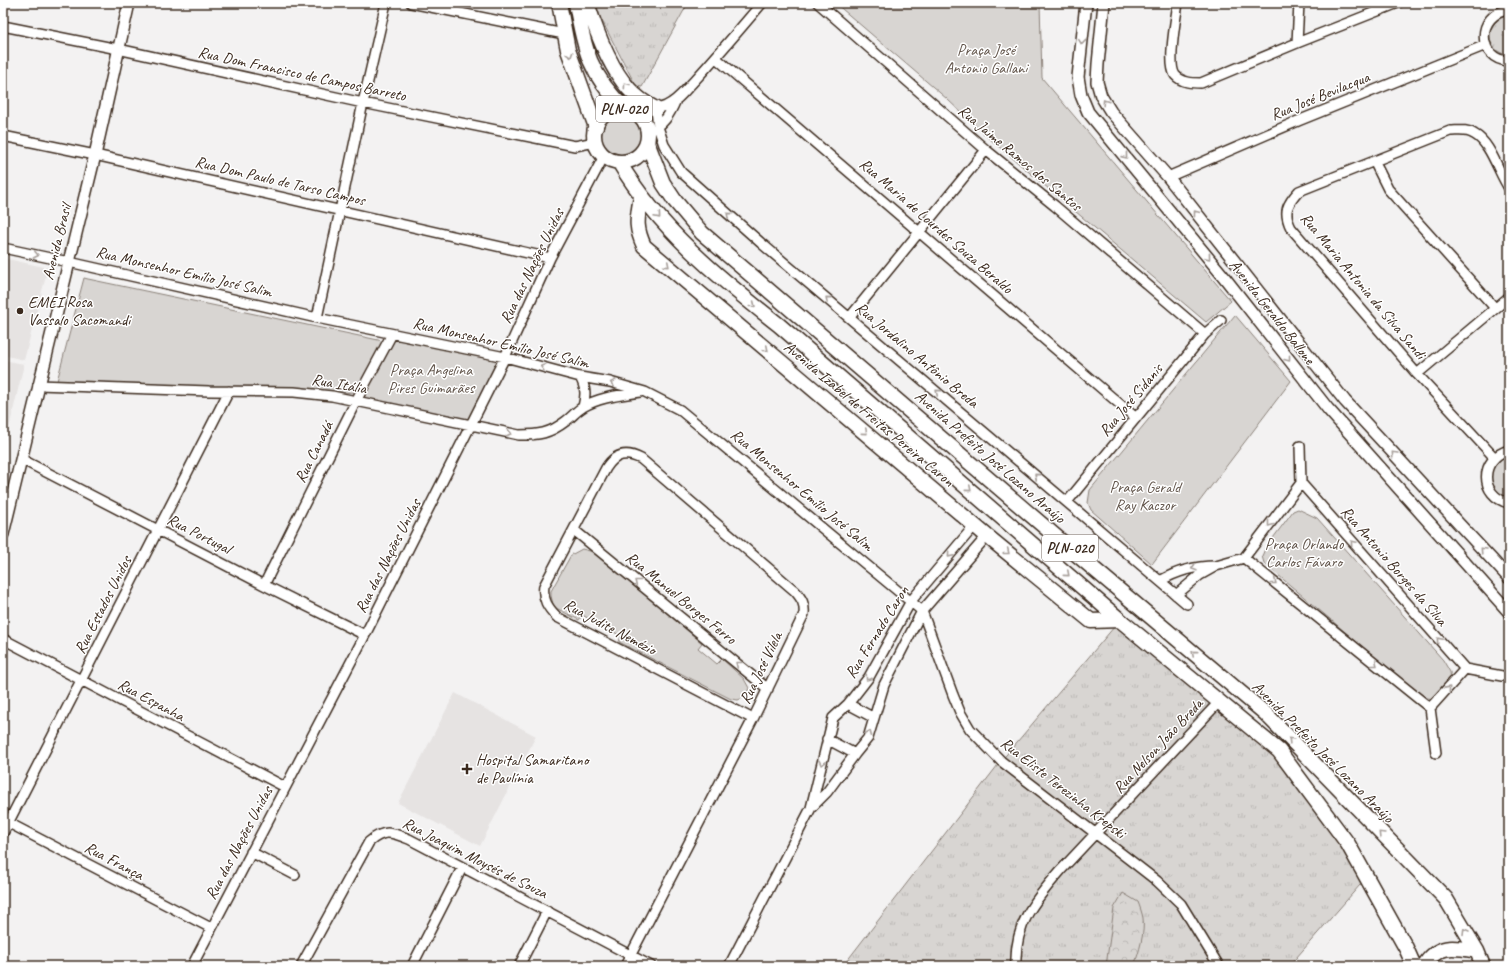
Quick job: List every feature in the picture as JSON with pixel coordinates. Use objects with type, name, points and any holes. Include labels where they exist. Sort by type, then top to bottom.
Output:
[{"type":"main road","name":"PLN-020","points":[[559,3],[564,34],[574,67],[596,127]]},
{"type":"main road","name":"PLN-020","points":[[576,3],[585,45],[592,65],[600,80],[612,96],[629,110],[640,116],[651,133],[639,155],[626,162],[619,162]]},
{"type":"main road","points":[[587,3],[595,26],[617,72],[636,97],[656,110]]},
{"type":"main road","name":"PLN-020","points":[[604,156],[595,142],[596,127],[600,119],[615,109],[629,110]]},
{"type":"main road","name":"Avenida Prefeito José Lozano Araújo","points":[[651,133],[663,183],[675,201],[702,233],[1075,553],[1266,714],[1446,899],[1477,951],[1483,966]]},
{"type":"main road","points":[[604,156],[619,162]]},
{"type":"main road","name":"Avenida Prefeito José Lozano Araújo","points":[[619,162],[641,196],[681,241],[731,288],[797,341],[1120,620],[1279,751],[1348,844],[1406,948],[1414,966]]},
{"type":"main road","name":"Avenida Izabel de Freitas Pereira Caron","points":[[641,196],[637,225],[638,234],[644,246],[975,526],[1091,621],[1120,620]]},
{"type":"main road","points":[[1424,966],[1428,959],[1438,951],[1451,947],[1477,951]]},
{"type":"street","name":"Avenida Brasil","points":[[3,534],[95,155],[129,3]]},
{"type":"street","points":[[317,318],[362,103],[386,3]]},
{"type":"street","points":[[411,3],[564,34]]},
{"type":"street","points":[[629,110],[656,110],[676,100],[716,58],[762,3]]},
{"type":"street","name":"Rua Jaime Ramos dos Santos","points":[[818,3],[986,150],[1055,206],[1205,334]]},
{"type":"street","name":"Avenida Geraldo Ballone","points":[[1086,3],[1078,77],[1080,94],[1088,112],[1224,277],[1328,409],[1509,612]]},
{"type":"street","name":"Avenida Geraldo Ballone","points":[[1104,3],[1097,82],[1101,96],[1111,112],[1168,177],[1346,401],[1509,578]]},
{"type":"street","points":[[1178,3],[1171,61],[1175,75],[1187,83],[1202,83],[1398,3]]},
{"type":"street","points":[[1297,43],[1299,3]]},
{"type":"street","points":[[1505,8],[1489,20],[1485,28],[1484,36],[1486,45],[1494,56],[1509,61]]},
{"type":"street","name":"Rua Dom Francisco de Campos Barreto","points":[[3,26],[118,49],[362,103],[575,146],[595,142]]},
{"type":"street","name":"Rua José Bevilacqua","points":[[1168,177],[1298,121],[1486,45]]},
{"type":"street","name":"Rua Maria de Lourdes Souza Beraldo","points":[[716,58],[1136,418]]},
{"type":"street","points":[[651,133],[670,114],[676,100]]},
{"type":"street","name":"Rua Jordalino Antônio Breda","points":[[656,110],[651,133],[664,145],[681,172],[738,223],[1187,604]]},
{"type":"street","name":"Rua Maria Antonia da Silva Sandi","points":[[1496,456],[1417,374],[1291,228],[1287,219],[1287,209],[1291,200],[1299,191],[1450,131],[1462,130],[1473,133],[1484,142],[1509,188]]},
{"type":"street","name":"Rua Dom Paulo de Tarso Campos","points":[[3,136],[95,155],[550,258]]},
{"type":"street","points":[[850,317],[986,150]]},
{"type":"street","name":"Rua das Nações Unidas","points":[[192,966],[365,635],[505,357],[550,258],[604,156]]},
{"type":"street","points":[[1374,161],[1388,189],[1495,308]]},
{"type":"street","name":"Rua Monsenhor Emílio José Salim","points":[[3,248],[317,318],[505,357],[580,377],[610,382],[645,392],[662,399],[686,414],[922,611]]},
{"type":"street","points":[[1417,374],[1509,297]]},
{"type":"street","name":"Rua José Sidanis","points":[[1067,502],[1205,334],[1221,320]]},
{"type":"street","name":"Rua Canadá","points":[[264,585],[356,401],[392,334]]},
{"type":"street","points":[[580,377],[585,385],[586,392],[583,407]]},
{"type":"street","name":"Rua Itália","points":[[38,385],[294,392],[332,396],[519,435],[551,431],[583,407],[606,398],[645,392]]},
{"type":"street","name":"Rua Estados Unidos","points":[[3,833],[6,821],[81,680],[228,391]]},
{"type":"street","points":[[1509,443],[1489,464],[1486,480],[1494,495],[1500,500],[1509,503]]},
{"type":"street","points":[[1176,595],[1200,575],[1216,566],[1244,558],[1301,483],[1300,446]]},
{"type":"street","points":[[1496,456],[1509,450]]},
{"type":"street","name":"Rua Judite Nemézio","points":[[622,454],[611,460],[606,468],[544,586],[543,594],[549,610],[557,617],[753,719]]},
{"type":"street","name":"Rua José Vilela","points":[[622,454],[630,454],[641,459],[801,597],[805,605],[804,614],[768,689],[625,966]]},
{"type":"street","name":"Rua Portugal","points":[[21,459],[264,585],[365,635]]},
{"type":"street","name":"Rua Antonio Borges da Silva","points":[[1301,483],[1465,670]]},
{"type":"street","name":"Rua Fernado Caron","points":[[812,808],[833,718],[848,704],[869,677],[911,601],[975,526]]},
{"type":"street","name":"Rua Manuel Borges Ferro","points":[[574,530],[768,689]]},
{"type":"street","name":"Rua Fernado Caron","points":[[728,966],[812,808],[827,792],[868,738],[884,685],[922,611],[987,536]]},
{"type":"street","points":[[1244,558],[1430,708],[1436,753]]},
{"type":"street","points":[[1160,581],[1172,575],[1200,566],[1216,566]]},
{"type":"street","name":"Rua Eliste Terezinha Krepski","points":[[922,611],[953,695],[960,712],[970,729],[1001,761],[1157,881],[1181,904],[1219,966]]},
{"type":"street","name":"Rua Espanha","points":[[3,639],[285,787]]},
{"type":"street","points":[[1430,708],[1465,670],[1502,676]]},
{"type":"street","name":"Rua Nelson João Breda","points":[[1016,966],[1019,935],[1022,923],[1028,911],[1061,870],[1219,702]]},
{"type":"street","points":[[848,704],[874,718]]},
{"type":"street","points":[[827,739],[855,754]]},
{"type":"street","name":"Rua França","points":[[6,821],[211,928]]},
{"type":"street","name":"Rua Joaquim Moysés de Souza","points":[[301,966],[363,851],[369,842],[378,834],[388,832],[400,836],[651,966]]},
{"type":"street","points":[[251,852],[295,875]]},
{"type":"street","points":[[412,966],[462,868]]},
{"type":"street","points":[[519,966],[547,911]]},
{"type":"shaded area","name":"EMEI Rosa Vassalo Sacomandi","points":[[3,258],[48,268],[24,360],[3,355]]},
{"type":"shaded area","points":[[3,360],[24,364],[3,454]]},
{"type":"shaded area","name":"Hospital Samaritano de Paulínia","points":[[455,693],[536,736],[480,846],[398,803]]},
{"type":"green space","points":[[596,3],[688,3],[642,87],[636,86],[601,19]]},
{"type":"green space","name":"Praça José Antonio Gallani","points":[[835,3],[1040,3],[1042,78],[1231,301],[1206,322],[984,134],[947,99]]},
{"type":"green space","points":[[1509,15],[1509,55],[1501,53],[1495,48],[1491,42],[1490,36],[1491,29],[1495,23],[1501,18]]},
{"type":"green space","points":[[617,115],[625,115],[632,118],[638,124],[641,135],[638,146],[632,152],[625,155],[617,155],[610,152],[604,146],[601,139],[601,131],[604,124],[610,118]]},
{"type":"green space","points":[[84,278],[383,341],[355,393],[264,387],[160,386],[57,381]]},
{"type":"green space","name":"Praça Gerald Ray Kaczor","points":[[1235,315],[1291,381],[1152,564],[1091,510],[1088,503],[1090,490]]},
{"type":"green space","name":"Praça Angelina Pires Guimarães","points":[[394,338],[500,359],[470,420],[362,398]]},
{"type":"green space","points":[[1509,455],[1509,498],[1503,496],[1495,489],[1492,484],[1491,474],[1495,463]]},
{"type":"green space","name":"Praça Orlando Carlos Fávaro","points":[[1298,509],[1317,518],[1443,660],[1450,672],[1451,679],[1436,699],[1427,698],[1418,694],[1264,563],[1262,556],[1265,549],[1293,511]]},
{"type":"green space","points":[[582,549],[594,552],[702,643],[698,648],[717,664],[722,659],[744,679],[749,688],[745,697],[738,700],[731,699],[619,642],[621,636],[582,615],[579,620],[556,608],[553,604],[551,591],[571,555]]},
{"type":"green space","points":[[1120,620],[1279,751],[1367,877],[1289,966],[843,966],[1001,761]]},
{"type":"green space","points":[[1123,893],[1138,902],[1143,918],[1143,930],[1138,955],[1134,966],[1106,966],[1114,908]]},
{"type":"place","name":"EMEI Rosa Vassalo Sacomandi","points":[[20,311]]},
{"type":"place","name":"Hospital Samaritano de Paulínia","points":[[467,769]]}]
